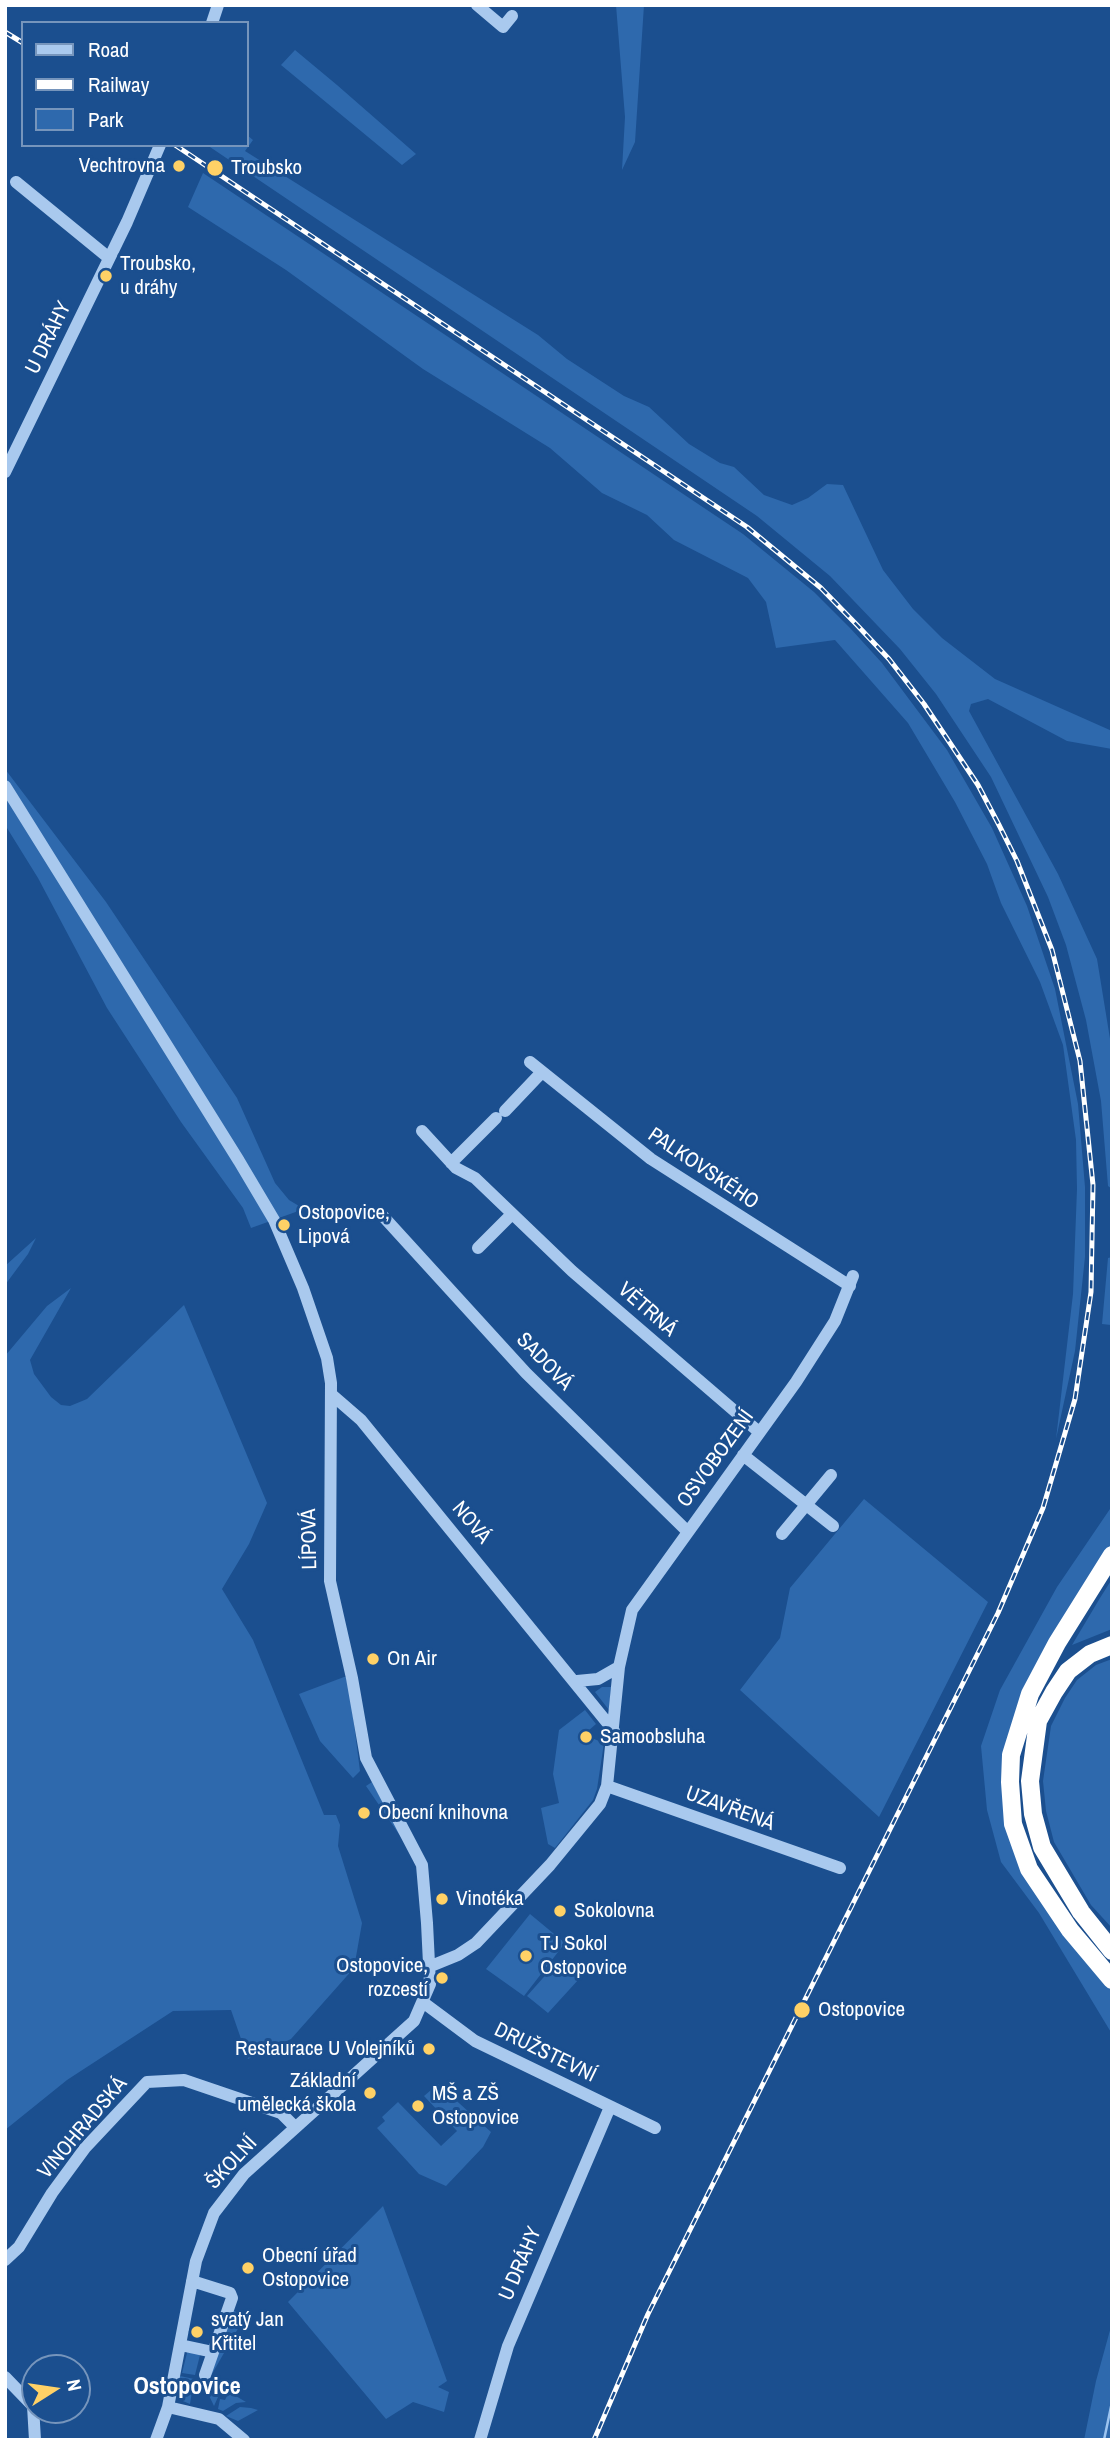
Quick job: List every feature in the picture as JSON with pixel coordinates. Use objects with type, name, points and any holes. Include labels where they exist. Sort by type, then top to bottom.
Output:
[{"type":"highway","points":[[1112,1555],[1057,1643],[1030,1694],[1011,1755],[1010,1804],[1020,1846],[1036,1880],[1070,1930],[1112,1980]]},
{"type":"highway","points":[[1112,1646],[1090,1654],[1068,1671],[1038,1721],[1030,1781],[1033,1814],[1042,1847],[1081,1912],[1112,1951]]},
{"type":"street","points":[[477,5],[503,27],[512,16]]},
{"type":"street","name":"U DRÁHY","points":[[5,472],[109,258],[159,147]]},
{"type":"street","points":[[16,181],[109,258]]},
{"type":"street","name":"LÍPOVÁ","points":[[5,786],[274,1220],[303,1288],[327,1358],[331,1394],[330,1581],[366,1758],[422,1866],[427,1923]]},
{"type":"street","name":"PALKOVSKÉHO","points":[[530,1062],[651,1159],[852,1281]]},
{"type":"street","points":[[451,1163],[542,1072]]},
{"type":"street","name":"VĚTRNÁ","points":[[422,1131],[451,1163],[475,1178],[511,1215],[759,1432]]},
{"type":"street","name":"SADOVÁ","points":[[381,1214],[526,1373],[687,1531]]},
{"type":"street","points":[[478,1248],[511,1215]]},
{"type":"street","name":"OSVOBOZENÍ","points":[[430,1966],[458,1955],[476,1943],[588,1821],[607,1786],[614,1731],[616,1672],[632,1610],[815,1352],[839,1314],[852,1281]]},
{"type":"street","name":"NOVÁ","points":[[331,1394],[361,1420],[582,1684],[614,1731]]},
{"type":"street","points":[[743,1455],[833,1526]]},
{"type":"street","points":[[782,1534],[831,1475]]},
{"type":"street","points":[[582,1684],[616,1672]]},
{"type":"street","name":"UZAVŘENÁ","points":[[607,1786],[840,1868]]},
{"type":"street","name":"ŠKOLNÍ","points":[[156,2440],[168,2407],[201,2242],[218,2206],[244,2174],[394,2042],[414,2021],[430,1984],[427,1923]]},
{"type":"street","name":"DRUŽSTEVNÍ","points":[[424,2003],[475,2041],[655,2128]]},
{"type":"street","name":"VINOHRADSKÁ","points":[[5,2260],[19,2247],[51,2193],[85,2148],[146,2082],[184,2080],[281,2113],[295,2127]]},
{"type":"street","name":"U DRÁHY","points":[[480,2440],[508,2346],[610,2106]]},
{"type":"street","points":[[192,2281],[232,2294],[205,2375]]},
{"type":"street","points":[[186,2346],[213,2352]]},
{"type":"street","points":[[5,2377],[33,2406],[35,2440]]},
{"type":"street","points":[[168,2407],[219,2419],[244,2440]]},
{"type":"green space","points":[[616,5],[644,5],[635,142],[622,170],[625,117]]},
{"type":"green space","points":[[295,50],[416,154],[402,165],[281,65]]},
{"type":"green space","points":[[210,147],[248,147],[245,151],[538,335],[567,359],[624,396],[649,407],[689,444],[720,463],[734,467],[764,495],[792,505],[808,498],[827,484],[843,485],[883,570],[913,609],[942,638],[995,679],[1112,731],[1112,749],[1067,741],[988,699],[971,704],[969,711],[1058,874],[1097,959],[1112,1051],[1112,1189],[1108,1186],[1101,1101],[1086,1020],[1066,945],[1048,897],[991,777],[936,694],[900,649],[830,576],[757,516]]},
{"type":"green space","points":[[203,173],[743,534],[814,592],[851,629],[882,663],[947,750],[992,828],[1027,906],[1055,989],[1078,1104],[1085,1187],[1085,1257],[1075,1351],[1056,1439],[1073,1294],[1077,1189],[1076,1140],[1063,1045],[1040,982],[1001,903],[987,864],[955,802],[908,723],[835,640],[776,648],[766,602],[748,578],[674,540],[647,515],[602,493],[550,448],[423,369],[286,270],[188,207]]},
{"type":"green space","points":[[5,769],[106,902],[237,1098],[275,1183],[289,1200],[304,1209],[251,1228],[243,1208],[181,1122],[107,1008],[38,878],[7,828]]},
{"type":"green space","points":[[36,1238],[28,1254],[5,1285],[5,1266]]},
{"type":"green space","points":[[1112,1257],[1111,1325],[1102,1324],[1108,1258]]},
{"type":"green space","points":[[71,1288],[30,1360],[34,1374],[51,1397],[61,1405],[70,1406],[87,1399],[184,1305],[267,1503],[249,1544],[222,1589],[253,1640],[324,1815],[336,1815],[340,1825],[338,1846],[362,1923],[354,1968],[291,2039],[248,2059],[231,2010],[173,2011],[67,2080],[5,2130],[5,1356],[47,1306]]},
{"type":"green space","points":[[864,1499],[988,1602],[879,1817],[740,1690],[780,1638],[790,1588]]},
{"type":"green space","points":[[1112,1506],[1112,1555],[1019,1726],[1013,1824],[1070,1930],[1112,1989],[1112,2034],[1039,1913],[1001,1862],[987,1810],[981,1746],[1000,1690],[1057,1587]]},
{"type":"green space","points":[[1112,1579],[1112,1629],[1072,1645],[1100,1598]]},
{"type":"green space","points":[[1112,1659],[1112,1928],[1091,1905],[1054,1842],[1046,1811],[1043,1781],[1051,1726],[1065,1698],[1077,1680],[1096,1665]]},
{"type":"green space","points":[[348,1677],[360,1771],[353,1778],[320,1741],[299,1694]]},
{"type":"green space","points":[[602,1687],[611,1687],[609,1710],[595,1692]]},
{"type":"green space","points":[[585,1710],[596,1724],[588,1731],[594,1739],[604,1743],[597,1789],[593,1800],[555,1848],[548,1844],[541,1808],[559,1803],[553,1774],[559,1730]]},
{"type":"green space","points":[[372,1782],[405,1843],[366,1786]]},
{"type":"green space","name":"TJ Sokol Ostopovice","points":[[530,1914],[565,1943],[524,1996],[486,1969]]},
{"type":"green space","points":[[558,1961],[579,1979],[548,2013],[527,1996]]},
{"type":"green space","points":[[438,2084],[491,2132],[483,2147],[446,2186],[419,2174],[377,2128],[385,2121],[382,2117],[398,2102],[441,2146],[457,2131],[424,2096]]},
{"type":"green space","points":[[383,2206],[447,2381],[438,2387],[449,2392],[444,2412],[413,2402],[386,2419],[288,2302]]},
{"type":"green space","points":[[232,2309],[244,2318],[208,2381],[222,2388],[214,2406],[203,2383]]},
{"type":"green space","points":[[1112,2323],[1112,2440],[1084,2440],[1096,2381]]},
{"type":"green space","points":[[188,2349],[201,2351],[195,2375],[182,2373]]},
{"type":"green space","points":[[180,2376],[194,2379],[190,2404],[178,2399]]},
{"type":"green space","points":[[229,2392],[246,2402],[236,2403],[223,2411],[218,2409],[220,2399],[225,2400]]},
{"type":"green space","points":[[240,2407],[258,2410],[238,2421],[226,2416]]},
{"type":"waterway","points":[[1104,2440],[1112,2402]]},
{"type":"railway","points":[[5,32],[21,42]]},
{"type":"railway","points":[[178,147],[747,527],[821,588],[889,659],[924,704],[978,785],[1017,861],[1052,950],[1080,1061],[1093,1185],[1091,1292],[1075,1399],[1043,1508],[998,1613],[648,2314],[594,2440]]},
{"type":"place","name":"Vechtrovna","points":[[179,166]]},
{"type":"place","name":"Troubsko","points":[[215,168]]},
{"type":"place","name":"Troubsko, u dráhy","points":[[106,276]]},
{"type":"place","name":"Ostopovice, Lipová","points":[[284,1225]]},
{"type":"place","name":"On Air","points":[[373,1659]]},
{"type":"place","name":"Samoobsluha","points":[[586,1737]]},
{"type":"place","name":"Obecní knihovna","points":[[364,1813]]},
{"type":"place","name":"Vinotéka","points":[[442,1899]]},
{"type":"place","name":"Sokolovna","points":[[560,1911]]},
{"type":"place","name":"TJ Sokol Ostopovice","points":[[526,1956]]},
{"type":"place","name":"Ostopovice, rozcestí","points":[[442,1978]]},
{"type":"place","name":"Ostopovice","points":[[802,2010]]},
{"type":"place","name":"Restaurace U Volejníků","points":[[429,2049]]},
{"type":"place","name":"Základní umělecká škola","points":[[370,2093]]},
{"type":"place","name":"MŠ a ZŠ Ostopovice","points":[[418,2106]]},
{"type":"place","name":"Obecní úřad Ostopovice","points":[[248,2268]]},
{"type":"place","name":"svatý Jan Křtitel","points":[[197,2332]]},
{"type":"district","name":"Ostopovice","points":[[187,2388]]}]
